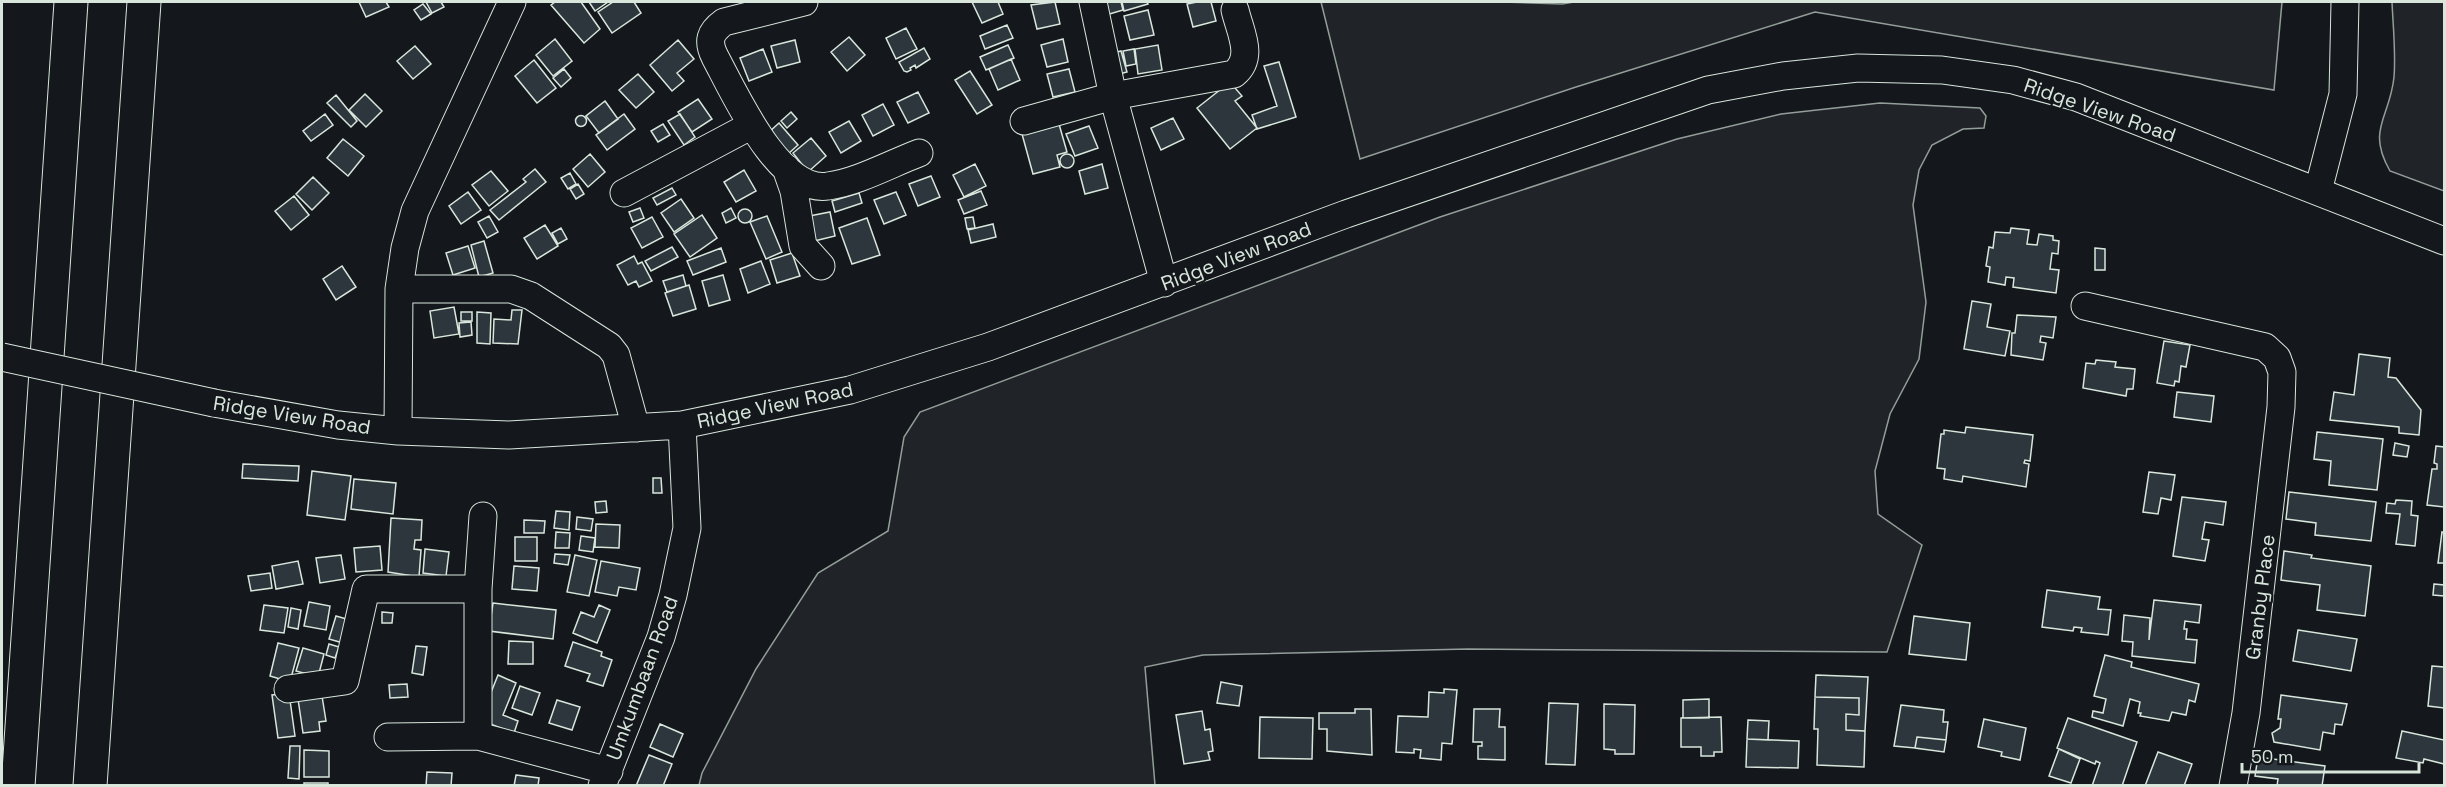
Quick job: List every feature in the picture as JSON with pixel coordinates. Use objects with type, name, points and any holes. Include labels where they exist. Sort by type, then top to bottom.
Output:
[{"type":"highway","points":[[18,786],[72,2]]},
{"type":"highway","points":[[90,786],[144,2]]},
{"type":"street","points":[[398,431],[399,289],[405,248],[415,211],[512,2]]},
{"type":"street","points":[[804,2],[724,22],[714,29],[710,37],[710,46],[752,125],[786,168],[805,182],[827,187],[919,153]]},
{"type":"street","points":[[1093,2],[1113,96],[1164,283]]},
{"type":"street","points":[[2318,191],[2343,94],[2344,2]]},
{"type":"street","points":[[1024,121],[1113,96],[1234,74],[1243,66],[1246,57],[1235,10]]},
{"type":"street","name":"Ridge View Road","points":[[2,357],[214,403],[338,425],[398,431],[509,435],[682,425],[850,390],[988,347],[1346,214],[1708,90],[1783,76],[1858,68],[1942,70],[2034,86],[2087,101],[2445,241]]},
{"type":"street","points":[[624,193],[752,125]]},
{"type":"street","points":[[786,168],[794,191],[803,246],[821,266]]},
{"type":"street","points":[[399,289],[494,287],[531,296],[609,346],[616,355],[636,428]]},
{"type":"street","name":"Granby Place","points":[[2085,306],[2265,346],[2277,358],[2282,372],[2281,407],[2247,701],[2234,786]]},
{"type":"street","name":"Umkumbaan Road","points":[[605,778],[661,637],[673,595],[687,528],[682,425]]},
{"type":"street","points":[[478,736],[478,589],[483,516]]},
{"type":"street","points":[[288,689],[345,681],[366,589],[478,589]]},
{"type":"street","points":[[388,737],[478,736],[605,778]]},
{"type":"shaded area","points":[[1321,2],[1562,4],[1574,2],[2282,2],[2274,90],[1815,12],[1576,87],[1360,159]]},
{"type":"shaded area","points":[[2392,2],[2444,2],[2444,191],[2390,171],[2383,157],[2380,134],[2392,91],[2395,68]]},
{"type":"shaded area","points":[[1880,103],[1980,108],[1986,116],[1984,128],[1963,129],[1932,145],[1919,170],[1913,205],[1926,302],[1919,359],[1890,414],[1875,471],[1878,514],[1922,545],[1887,652],[1468,649],[1203,655],[1145,667],[1155,785],[699,785],[702,773],[756,669],[818,573],[888,531],[904,437],[920,412],[1440,217],[1677,139],[1781,114]]},
{"type":"building","points":[[359,2],[386,2],[389,7],[366,17]]},
{"type":"building","points":[[426,2],[441,2],[444,7],[432,13]]},
{"type":"building","points":[[555,2],[581,2],[600,29],[584,43],[551,5]]},
{"type":"building","points":[[589,2],[608,2],[595,11]]},
{"type":"building","points":[[613,2],[634,2],[641,13],[612,33],[598,12]]},
{"type":"building","points":[[972,2],[998,2],[1003,14],[982,23]]},
{"type":"building","points":[[1055,2],[1060,24],[1037,29],[1031,5]]},
{"type":"building","points":[[1103,2],[1121,2],[1123,10],[1106,15]]},
{"type":"building","points":[[1122,2],[1147,2],[1148,4],[1124,11]]},
{"type":"building","points":[[1211,2],[1216,21],[1193,27],[1187,4]]},
{"type":"building","points":[[423,4],[431,14],[421,20],[414,10]]},
{"type":"building","points":[[1148,10],[1154,35],[1130,40],[1124,16]]},
{"type":"building","points":[[1007,25],[1013,38],[985,49],[980,36]]},
{"type":"building","points":[[906,28],[917,49],[896,59],[886,38]]},
{"type":"building","points":[[849,37],[865,55],[847,71],[831,52]]},
{"type":"building","points":[[555,39],[572,61],[553,76],[536,55]]},
{"type":"building","points":[[1063,39],[1068,62],[1047,67],[1041,45]]},
{"type":"building","points":[[678,40],[694,59],[677,73],[684,81],[672,91],[650,65]]},
{"type":"building","points":[[795,40],[800,62],[777,68],[771,46]]},
{"type":"building","points":[[1008,45],[1014,58],[986,70],[980,57]]},
{"type":"building","points":[[1158,45],[1162,70],[1138,74],[1135,49]]},
{"type":"building","points":[[415,46],[431,64],[413,79],[397,61]]},
{"type":"building","points":[[924,48],[930,59],[916,68],[915,65],[910,68],[911,70],[904,71],[899,62]]},
{"type":"building","points":[[763,49],[772,72],[749,81],[740,58]]},
{"type":"building","points":[[1134,49],[1136,64],[1126,66],[1123,51]]},
{"type":"building","points":[[1121,51],[1127,72],[1119,74],[1113,53]]},
{"type":"building","points":[[1011,59],[1020,80],[998,90],[989,69]]},
{"type":"building","points":[[534,60],[556,88],[537,103],[515,76]]},
{"type":"building","points":[[1279,62],[1296,117],[1257,129],[1252,115],[1277,106],[1264,66]]},
{"type":"building","points":[[564,69],[571,78],[561,87],[553,78]]},
{"type":"building","points":[[1069,69],[1075,92],[1053,97],[1047,74]]},
{"type":"building","points":[[970,71],[992,105],[977,114],[955,80]]},
{"type":"building","points":[[638,74],[654,92],[636,108],[619,90]]},
{"type":"building","points":[[1230,82],[1242,96],[1235,101],[1257,128],[1230,149],[1197,108]]},
{"type":"building","points":[[918,92],[929,113],[908,123],[897,102]]},
{"type":"building","points":[[365,94],[382,111],[366,127],[349,110]]},
{"type":"building","points":[[336,95],[357,121],[351,127],[327,103]]},
{"type":"building","points":[[698,99],[712,119],[692,132],[678,112]]},
{"type":"building","points":[[605,101],[618,119],[599,133],[586,116]]},
{"type":"building","points":[[883,104],[894,125],[873,136],[862,115]]},
{"type":"building","points":[[791,112],[797,119],[787,128],[781,121]]},
{"type":"building","points":[[325,114],[333,125],[311,141],[303,131]]},
{"type":"building","points":[[624,114],[635,129],[607,150],[596,135]]},
{"type":"building","points":[[680,114],[695,137],[684,145],[668,121]]},
{"type":"building","points":[[581,115],[587,121],[581,127],[575,121]]},
{"type":"building","points":[[1173,118],[1184,139],[1161,150],[1151,128]]},
{"type":"building","points":[[849,121],[861,141],[841,153],[829,132]]},
{"type":"building","points":[[779,123],[798,145],[788,154],[769,132]]},
{"type":"building","points":[[663,124],[670,135],[658,142],[651,131]]},
{"type":"building","points":[[1059,124],[1067,152],[1057,155],[1060,167],[1033,174],[1022,134]]},
{"type":"building","points":[[1089,126],[1098,148],[1075,156],[1066,134]]},
{"type":"building","points":[[811,138],[826,156],[808,172],[793,153]]},
{"type":"building","points":[[343,139],[364,156],[348,176],[327,158]]},
{"type":"building","points":[[590,154],[605,172],[588,187],[573,169]]},
{"type":"building","points":[[1067,154],[1072,156],[1074,161],[1072,166],[1067,168],[1062,166],[1060,161],[1062,156]]},
{"type":"building","points":[[975,164],[986,186],[964,197],[953,175]]},
{"type":"building","points":[[1102,164],[1108,188],[1085,194],[1079,171]]},
{"type":"building","points":[[535,169],[546,182],[499,220],[490,210],[526,182],[523,179]]},
{"type":"building","points":[[744,170],[756,191],[736,202],[724,182]]},
{"type":"building","points":[[491,171],[508,191],[489,206],[472,185]]},
{"type":"building","points":[[570,173],[576,184],[568,189],[561,178]]},
{"type":"building","points":[[931,176],[940,197],[918,206],[909,184]]},
{"type":"building","points":[[313,177],[329,193],[312,210],[296,194]]},
{"type":"building","points":[[578,184],[584,194],[576,199],[570,189]]},
{"type":"building","points":[[672,188],[676,195],[657,205],[653,198]]},
{"type":"building","points":[[981,191],[987,205],[964,214],[958,200]]},
{"type":"building","points":[[468,192],[481,210],[461,224],[449,206]]},
{"type":"building","points":[[896,192],[906,215],[884,224],[874,200]]},
{"type":"building","points":[[859,193],[862,203],[835,212],[832,201]]},
{"type":"building","points":[[294,196],[309,215],[291,230],[275,211]]},
{"type":"building","points":[[681,199],[694,218],[674,232],[661,213]]},
{"type":"building","points":[[640,208],[644,218],[633,222],[629,212]]},
{"type":"building","points":[[731,208],[736,218],[726,223],[722,213]]},
{"type":"building","points":[[742,209],[748,209],[752,216],[748,223],[742,223],[738,219],[738,213]]},
{"type":"building","points":[[830,212],[835,236],[810,242],[804,217]]},
{"type":"building","points":[[702,215],[717,238],[690,257],[674,234]]},
{"type":"building","points":[[489,216],[498,232],[487,238],[478,222]]},
{"type":"building","points":[[767,216],[782,252],[766,259],[750,222]]},
{"type":"building","points":[[652,217],[663,237],[642,248],[631,228]]},
{"type":"building","points":[[973,217],[975,228],[967,229],[965,218]]},
{"type":"building","points":[[867,218],[880,255],[852,264],[839,228]]},
{"type":"building","points":[[993,224],[996,237],[971,243],[968,230]]},
{"type":"building","points":[[545,225],[558,246],[537,259],[524,238]]},
{"type":"building","points":[[561,228],[567,239],[558,244],[552,233]]},
{"type":"building","points":[[2011,228],[2029,230],[2027,244],[2037,245],[2039,234],[2053,236],[2053,240],[2059,241],[2058,254],[2052,253],[2050,269],[2059,270],[2056,293],[2013,287],[2014,278],[2006,277],[2005,285],[1988,282],[1990,267],[1986,266],[1989,247],[1993,248],[1995,232],[2010,233]]},
{"type":"building","points":[[484,241],[493,273],[479,277],[471,245]]},
{"type":"building","points":[[468,246],[475,268],[453,275],[446,253]]},
{"type":"building","points":[[672,247],[678,257],[651,271],[645,261]]},
{"type":"building","points":[[721,248],[726,262],[693,275],[687,261]]},
{"type":"building","points":[[2095,248],[2105,249],[2105,270],[2095,270]]},
{"type":"building","points":[[792,253],[800,276],[777,283],[770,260]]},
{"type":"building","points":[[634,256],[638,264],[642,262],[652,281],[639,287],[636,281],[628,285],[617,265]]},
{"type":"building","points":[[761,261],[770,284],[748,293],[740,269]]},
{"type":"building","points":[[342,266],[356,287],[336,300],[323,279]]},
{"type":"building","points":[[683,275],[686,286],[667,292],[663,281]]},
{"type":"building","points":[[723,275],[730,300],[709,306],[702,281]]},
{"type":"building","points":[[689,285],[696,309],[673,316],[665,293]]},
{"type":"building","points":[[1972,301],[1991,304],[1987,327],[2010,331],[2005,356],[1964,349]]},
{"type":"building","points":[[454,307],[459,334],[434,338],[430,311]]},
{"type":"building","points":[[512,310],[522,310],[518,344],[493,343],[494,319],[511,320]]},
{"type":"building","points":[[461,312],[472,312],[472,321],[461,321]]},
{"type":"building","points":[[477,312],[491,313],[490,344],[477,343]]},
{"type":"building","points":[[2017,315],[2056,317],[2053,338],[2041,336],[2040,342],[2046,343],[2043,360],[2011,355],[2012,333],[2015,333]]},
{"type":"building","points":[[471,322],[472,335],[460,337],[459,323]]},
{"type":"building","points":[[2164,341],[2190,345],[2186,367],[2181,366],[2179,382],[2175,381],[2174,386],[2157,383]]},
{"type":"building","points":[[2359,354],[2390,358],[2388,377],[2396,378],[2421,410],[2419,435],[2399,433],[2399,427],[2330,420],[2334,392],[2354,395]]},
{"type":"building","points":[[2096,360],[2116,362],[2115,367],[2135,369],[2133,389],[2127,389],[2126,396],[2083,388],[2086,363],[2095,364]]},
{"type":"building","points":[[2177,392],[2214,396],[2211,422],[2174,417]]},
{"type":"building","points":[[1966,427],[2033,435],[2030,461],[2025,460],[2024,463],[2029,464],[2026,487],[1963,476],[1962,482],[1944,479],[1945,469],[1937,468],[1941,434],[1944,434],[1944,430],[1965,433]]},
{"type":"building","points":[[2317,432],[2383,439],[2377,490],[2329,485],[2331,461],[2314,459]]},
{"type":"building","points":[[2395,443],[2409,446],[2407,457],[2393,455]]},
{"type":"building","points":[[2436,446],[2444,447],[2444,507],[2427,505],[2432,469],[2437,469],[2437,464],[2434,463]]},
{"type":"building","points":[[243,464],[299,466],[298,481],[242,478]]},
{"type":"building","points":[[312,471],[351,476],[345,520],[307,515]]},
{"type":"building","points":[[2149,472],[2175,475],[2171,500],[2161,498],[2158,514],[2143,512]]},
{"type":"building","points":[[653,478],[661,478],[662,493],[653,493]]},
{"type":"building","points":[[354,479],[396,483],[393,514],[351,509]]},
{"type":"building","points":[[2289,492],[2376,502],[2371,541],[2315,535],[2316,523],[2286,519]]},
{"type":"building","points":[[2182,497],[2226,502],[2223,525],[2205,522],[2202,539],[2209,540],[2205,561],[2173,556]]},
{"type":"building","points":[[2396,500],[2412,501],[2411,515],[2418,516],[2415,546],[2396,544],[2400,514],[2386,513],[2387,503],[2395,504]]},
{"type":"building","points":[[606,501],[607,512],[596,513],[595,502]]},
{"type":"building","points":[[556,511],[570,512],[569,530],[554,528]]},
{"type":"building","points":[[577,517],[593,519],[591,531],[576,529]]},
{"type":"building","points":[[391,518],[422,520],[421,540],[415,540],[414,549],[421,550],[419,577],[388,572]]},
{"type":"building","points":[[524,520],[545,521],[544,533],[524,533]]},
{"type":"building","points":[[596,524],[620,525],[619,548],[595,547]]},
{"type":"building","points":[[556,532],[570,533],[569,548],[555,548]]},
{"type":"building","points":[[2442,532],[2444,533],[2444,563],[2438,563]]},
{"type":"building","points":[[581,536],[595,538],[593,552],[579,550]]},
{"type":"building","points":[[515,537],[537,537],[537,561],[515,561]]},
{"type":"building","points":[[380,546],[382,570],[356,572],[354,548]]},
{"type":"building","points":[[425,549],[449,552],[446,576],[423,573]]},
{"type":"building","points":[[2284,551],[2312,555],[2311,558],[2371,566],[2365,616],[2317,610],[2320,585],[2281,580]]},
{"type":"building","points":[[555,554],[570,555],[568,565],[554,563]]},
{"type":"building","points":[[341,555],[345,579],[320,583],[316,558]]},
{"type":"building","points":[[575,555],[597,560],[589,596],[567,592]]},
{"type":"building","points":[[298,561],[303,584],[276,589],[272,566]]},
{"type":"building","points":[[601,561],[640,568],[636,590],[619,587],[617,596],[595,592]]},
{"type":"building","points":[[514,566],[539,568],[537,591],[512,589]]},
{"type":"building","points":[[270,573],[272,588],[251,591],[248,576]]},
{"type":"building","points":[[2434,584],[2444,585],[2444,596],[2433,595]]},
{"type":"building","points":[[2047,590],[2100,597],[2098,609],[2111,610],[2108,635],[2081,632],[2082,628],[2074,627],[2073,631],[2042,627]]},
{"type":"building","points":[[2154,600],[2201,605],[2199,623],[2185,621],[2184,629],[2187,629],[2186,639],[2197,640],[2195,663],[2132,656],[2133,642],[2122,641],[2124,615],[2150,618],[2149,640]]},
{"type":"building","points":[[309,602],[330,606],[326,630],[304,626]]},
{"type":"building","points":[[493,603],[556,610],[553,639],[489,631]]},
{"type":"building","points":[[264,605],[288,608],[284,633],[260,630]]},
{"type":"building","points":[[599,605],[610,610],[597,643],[573,633],[581,612],[594,617]]},
{"type":"building","points":[[291,608],[301,610],[298,629],[288,627]]},
{"type":"building","points":[[382,612],[393,613],[392,623],[382,623]]},
{"type":"building","points":[[336,616],[350,620],[343,643],[329,639]]},
{"type":"building","points":[[1914,616],[1970,623],[1966,660],[1909,654]]},
{"type":"building","points":[[2298,630],[2357,639],[2351,671],[2293,661]]},
{"type":"building","points":[[509,641],[533,642],[533,664],[508,664]]},
{"type":"building","points":[[573,642],[602,652],[601,656],[612,660],[603,686],[587,681],[590,674],[565,666]]},
{"type":"building","points":[[278,643],[299,648],[290,682],[270,676]]},
{"type":"building","points":[[329,644],[339,647],[335,658],[326,655]]},
{"type":"building","points":[[416,646],[427,647],[423,675],[412,673]]},
{"type":"building","points":[[303,648],[324,654],[318,677],[296,671]]},
{"type":"building","points":[[2105,655],[2132,662],[2131,667],[2199,684],[2195,702],[2189,700],[2186,715],[2172,712],[2169,721],[2140,716],[2141,713],[2138,713],[2140,702],[2130,699],[2123,726],[2092,717],[2093,711],[2103,713],[2106,699],[2094,696]]},
{"type":"building","points":[[2432,666],[2444,667],[2444,708],[2428,706]]},
{"type":"building","points":[[498,675],[516,683],[503,715],[518,721],[514,733],[480,720]]},
{"type":"building","points":[[1816,675],[1868,677],[1865,731],[1846,730],[1846,714],[1859,715],[1859,698],[1815,697]]},
{"type":"building","points":[[1221,682],[1242,686],[1239,706],[1217,703]]},
{"type":"building","points":[[407,684],[408,697],[390,698],[389,685]]},
{"type":"building","points":[[520,686],[540,693],[532,715],[512,708]]},
{"type":"building","points":[[1444,689],[1457,690],[1452,744],[1442,743],[1441,760],[1420,758],[1421,750],[1414,749],[1414,753],[1396,752],[1398,716],[1428,717],[1429,692],[1444,693]]},
{"type":"building","points":[[289,693],[295,736],[278,738],[272,695]]},
{"type":"building","points":[[2281,695],[2347,704],[2342,725],[2335,724],[2334,734],[2323,732],[2320,750],[2274,742],[2272,733],[2280,728],[2281,719],[2278,719]]},
{"type":"building","points":[[322,696],[326,721],[319,722],[320,731],[303,733],[298,699]]},
{"type":"building","points":[[1815,697],[1859,698],[1859,715],[1846,714],[1846,730],[1865,731],[1864,767],[1817,765],[1818,729],[1814,729]]},
{"type":"building","points":[[1709,699],[1709,718],[1683,718],[1683,700]]},
{"type":"building","points":[[557,700],[580,707],[572,730],[549,723]]},
{"type":"building","points":[[1549,703],[1578,704],[1575,765],[1546,764]]},
{"type":"building","points":[[1604,704],[1635,705],[1634,754],[1615,754],[1615,750],[1604,749]]},
{"type":"building","points":[[1901,705],[1944,710],[1943,722],[1948,722],[1946,740],[1917,737],[1915,748],[1894,746]]},
{"type":"building","points":[[1355,709],[1371,709],[1372,755],[1327,751],[1327,729],[1319,729],[1319,713],[1355,713]]},
{"type":"building","points":[[1474,709],[1500,709],[1499,727],[1505,727],[1505,760],[1478,759],[1478,746],[1482,746],[1482,742],[1473,742]]},
{"type":"building","points":[[1202,711],[1205,730],[1210,729],[1213,751],[1208,752],[1210,760],[1184,764],[1176,715]]},
{"type":"building","points":[[1260,717],[1313,718],[1312,759],[1259,758]]},
{"type":"building","points":[[1721,717],[1722,752],[1714,752],[1714,756],[1701,756],[1701,747],[1681,747],[1681,718]]},
{"type":"building","points":[[2068,718],[2137,742],[2122,786],[2092,786],[2100,763],[2096,761],[2095,764],[2057,748]]},
{"type":"building","points":[[1984,719],[2026,728],[2020,760],[2001,756],[2002,752],[1978,747]]},
{"type":"building","points":[[1748,720],[1769,721],[1768,740],[1747,739]]},
{"type":"building","points":[[660,724],[683,734],[673,757],[650,747]]},
{"type":"building","points":[[2402,731],[2444,740],[2444,764],[2424,759],[2423,763],[2396,758]]},
{"type":"building","points":[[1917,737],[1946,740],[1944,752],[1915,748]]},
{"type":"building","points":[[1747,739],[1799,741],[1798,768],[1746,767]]},
{"type":"building","points":[[290,746],[300,746],[299,779],[288,778]]},
{"type":"building","points":[[2059,749],[2080,759],[2071,783],[2049,776]]},
{"type":"building","points":[[304,750],[329,751],[329,777],[304,777]]},
{"type":"building","points":[[2158,752],[2192,764],[2184,786],[2145,786]]},
{"type":"building","points":[[649,755],[672,764],[663,786],[636,786]]},
{"type":"building","points":[[2258,757],[2325,766],[2322,786],[2277,786],[2278,779],[2255,776]]},
{"type":"building","points":[[427,772],[452,773],[451,786],[426,786]]},
{"type":"building","points":[[516,775],[539,778],[538,786],[514,786]]},
{"type":"building","points":[[304,783],[328,783],[328,786],[304,786]]}]
